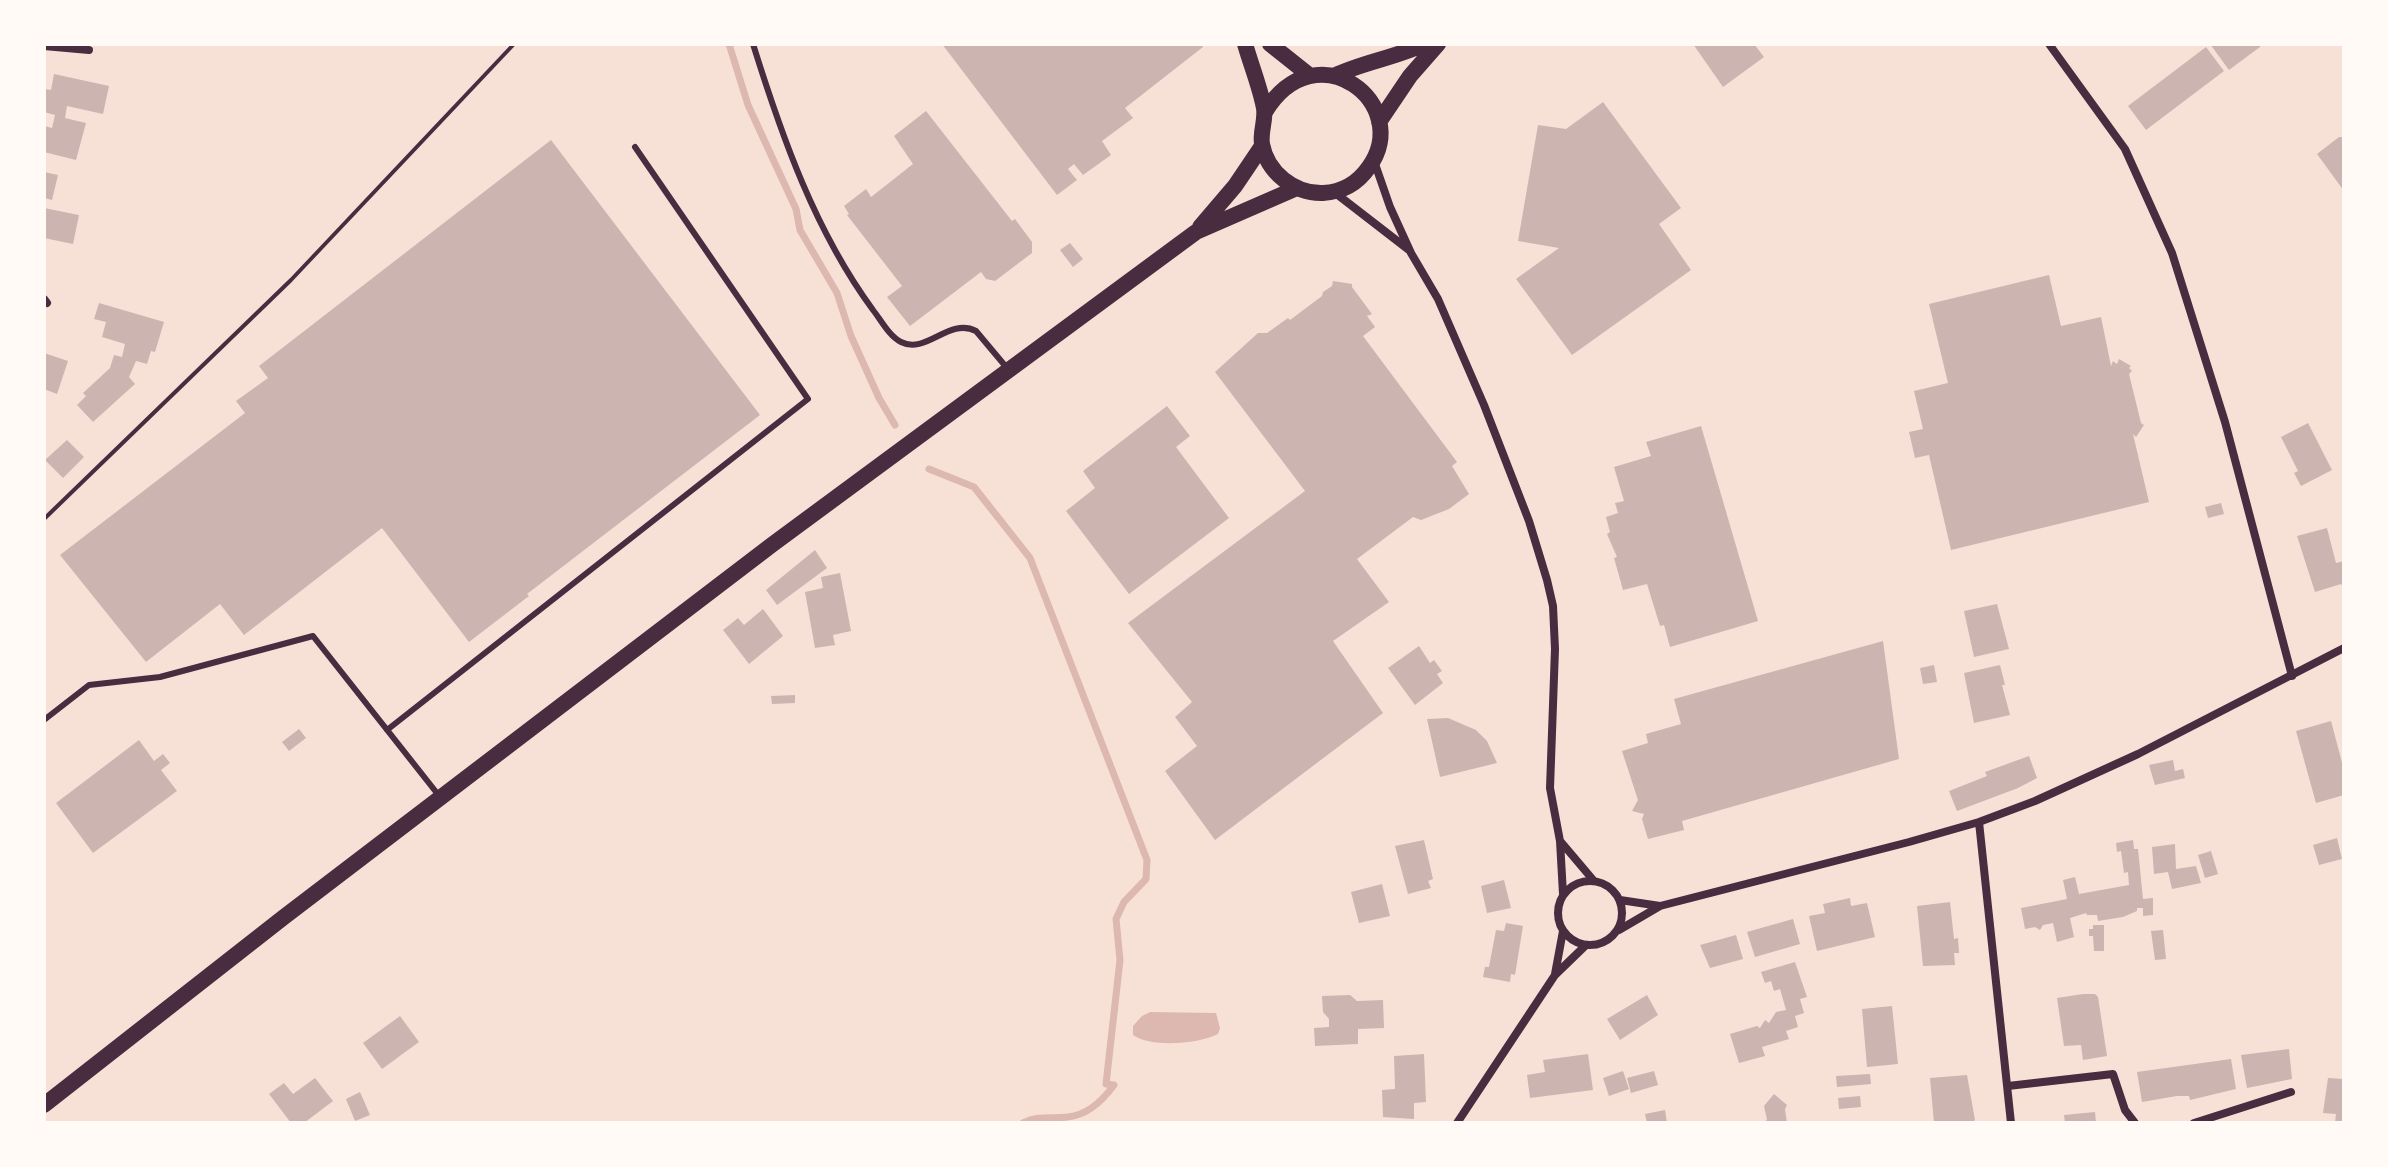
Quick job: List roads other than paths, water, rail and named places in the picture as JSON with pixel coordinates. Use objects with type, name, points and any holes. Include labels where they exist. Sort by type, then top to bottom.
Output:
[{"type":"main road","points":[[1245,44],[1265,112]]},
{"type":"main road","points":[[1270,44],[1309,75]]},
{"type":"main road","points":[[1334,76],[1357,65],[1398,56],[1424,44]]},
{"type":"main road","points":[[1379,122],[1410,76],[1438,44]]},
{"type":"main road","points":[[1309,75],[1334,76],[1350,82],[1363,92],[1379,122],[1380,142],[1374,160],[1357,180],[1333,192],[1315,193],[1297,188],[1281,178],[1269,164],[1262,146],[1261,129],[1265,112],[1275,95],[1309,75]]},
{"type":"main road","points":[[1196,232],[1235,186],[1262,146]]},
{"type":"main road","points":[[44,1105],[773,544],[1196,232],[1297,188]]},
{"type":"street","points":[[2049,44],[2125,149],[2172,253],[2225,422],[2292,676]]},
{"type":"street","points":[[44,46],[89,50]]},
{"type":"street","points":[[1374,160],[1411,253],[1438,299],[1479,392],[1529,521],[1547,580],[1553,606],[1555,649],[1550,788],[1560,841],[1563,894]]},
{"type":"street","points":[[1333,192],[1411,253]]},
{"type":"street","points":[[1619,930],[1623,915],[1614,890],[1594,881],[1582,881],[1563,894],[1558,919],[1563,931],[1573,941],[1585,946],[1598,945],[1660,906],[1979,822],[2035,801],[2138,754],[2344,648]]},
{"type":"street","points":[[1979,822],[2011,1123]]},
{"type":"street","points":[[1560,841],[1594,881]]},
{"type":"street","points":[[1620,900],[1660,906]]},
{"type":"street","points":[[1555,975],[1563,931]]},
{"type":"street","points":[[1457,1123],[1555,975],[1585,946]]},
{"type":"street","points":[[2008,1086],[2113,1074],[2125,1110],[2135,1123]]},
{"type":"street","points":[[2194,1123],[2291,1092]]},
{"type":"lane","points":[[753,44],[771,102],[819,222],[859,291],[887,329],[898,341],[914,344],[953,328],[970,328],[1009,370]]},
{"type":"lane","points":[[387,730],[808,399],[635,147]]},
{"type":"lane","points":[[44,720],[89,685],[160,677],[313,636],[441,798]]},
{"type":"waterway","points":[[729,44],[748,105],[796,209],[800,230],[837,293],[851,336],[895,425]]},
{"type":"waterway","points":[[929,469],[974,487],[1030,558],[1147,860],[1146,879],[1124,902],[1116,919],[1120,960],[1106,1084],[1114,1085],[1100,1101],[1082,1113],[1023,1123]]}]
